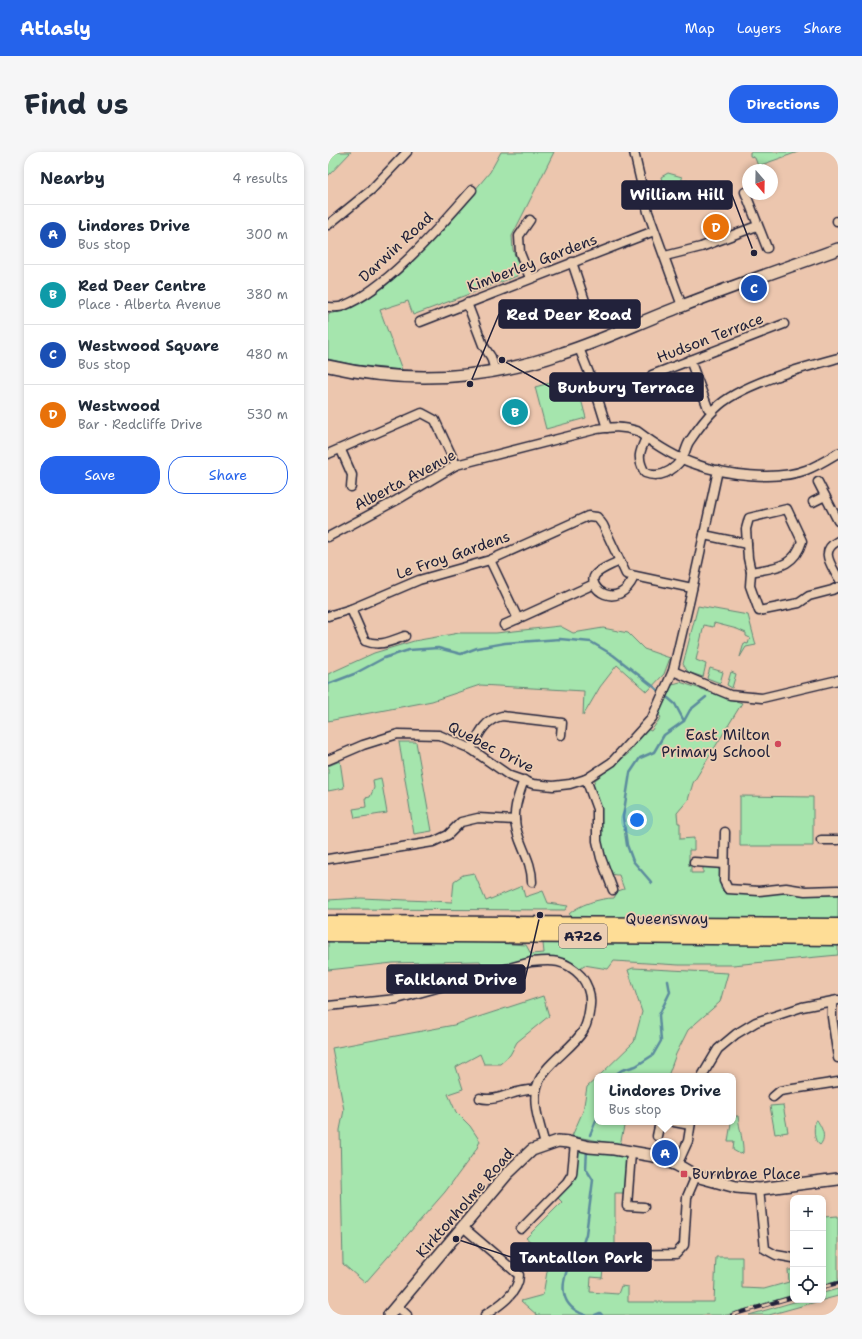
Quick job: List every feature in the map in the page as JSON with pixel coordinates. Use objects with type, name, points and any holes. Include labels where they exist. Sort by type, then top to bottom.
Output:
[{"type":"highway","name":"Queensway","points":[[328,923],[838,926]]},
{"type":"highway","name":"Queensway","points":[[328,934],[838,938]]},
{"type":"street","points":[[328,225],[371,190],[407,152]]},
{"type":"street","points":[[634,152],[648,212],[682,306]]},
{"type":"street","name":"Darwin Road","points":[[328,307],[342,307],[375,286],[436,231],[472,190]]},
{"type":"street","points":[[748,200],[767,248]]},
{"type":"street","points":[[530,220],[519,236],[520,254],[530,278]]},
{"type":"street","points":[[664,256],[701,247],[757,226]]},
{"type":"street","name":"Kimberley Gardens","points":[[420,322],[654,231]]},
{"type":"street","points":[[328,366],[364,374],[400,377],[450,377],[495,371],[539,361],[579,348],[682,306],[838,249]]},
{"type":"street","points":[[572,262],[592,322]]},
{"type":"street","points":[[467,303],[483,345],[491,358],[495,371]]},
{"type":"street","name":"Hudson Terrace","points":[[654,382],[652,375],[784,324]]},
{"type":"street","points":[[579,348],[593,383],[607,428]]},
{"type":"street","points":[[646,438],[639,453],[641,464],[645,473],[653,476],[663,474],[672,469],[682,458],[688,444],[713,411],[728,398],[754,386],[838,358]]},
{"type":"street","points":[[690,360],[708,408],[713,411]]},
{"type":"street","points":[[328,454],[341,450],[422,413],[435,420],[456,465]]},
{"type":"street","name":"Alberta Avenue","points":[[328,537],[397,500],[456,465],[618,426],[637,431],[646,438],[695,464],[743,474],[781,475],[806,470],[838,453]]},
{"type":"street","points":[[341,450],[352,475],[351,487]]},
{"type":"street","name":"Quebec Drive","points":[[328,760],[363,745],[398,734],[439,735],[471,749],[510,776],[533,784],[553,786],[570,784],[586,779],[612,762],[652,718],[673,671],[718,470]]},
{"type":"street","points":[[818,482],[838,521]]},
{"type":"street","points":[[813,502],[825,496]]},
{"type":"street","points":[[751,572],[781,566],[792,560],[799,552],[802,541],[787,509],[749,518],[746,529],[748,558],[751,572],[750,586],[759,611],[799,603],[809,596],[838,587]]},
{"type":"street","name":"Le Froy Gardens","points":[[328,616],[351,609],[419,580],[490,560],[588,516],[597,517],[604,525],[626,574],[634,577]]},
{"type":"street","points":[[704,535],[747,544]]},
{"type":"street","points":[[838,541],[830,545],[827,551],[828,558],[838,578]]},
{"type":"street","points":[[490,560],[518,619]]},
{"type":"street","points":[[619,561],[595,574],[593,579],[594,584],[606,596],[613,597],[626,590],[634,577],[692,588]]},
{"type":"street","points":[[504,625],[594,584]]},
{"type":"street","points":[[351,609],[365,641],[374,644],[384,644],[405,636]]},
{"type":"street","points":[[673,671],[730,695],[762,698],[838,680]]},
{"type":"street","points":[[471,749],[483,728],[492,718],[502,716],[562,723],[561,735]]},
{"type":"street","points":[[586,779],[597,809],[597,841],[601,858],[613,890]]},
{"type":"street","points":[[524,780],[518,798],[515,820],[519,836],[532,869],[532,882]]},
{"type":"street","points":[[328,859],[433,842],[448,835],[461,822],[478,818],[515,820]]},
{"type":"street","points":[[725,832],[724,882],[726,887],[731,890],[759,891],[786,888],[808,891],[838,890]]},
{"type":"street","points":[[821,840],[838,840]]},
{"type":"street","points":[[694,862],[724,864]]},
{"type":"street","points":[[328,1006],[397,999],[531,962],[552,960],[567,964],[582,978],[588,988],[590,1000],[589,1015],[583,1031],[548,1068],[540,1079],[536,1090],[536,1104],[545,1145]]},
{"type":"street","points":[[704,1073],[718,1049],[742,1030],[762,1020],[802,1007],[835,1001],[832,1017],[838,1058]]},
{"type":"street","points":[[773,1097],[780,1091],[838,1082]]},
{"type":"street","points":[[480,1098],[488,1100],[524,1089],[536,1090]]},
{"type":"street","points":[[657,1136],[659,1125]]},
{"type":"street","points":[[676,1165],[688,1140],[691,1125]]},
{"type":"street","name":"Kirktonholme Road","points":[[389,1315],[520,1160],[532,1150],[558,1141],[654,1156],[676,1165],[696,1176],[736,1187],[759,1189],[838,1179]]},
{"type":"street","points":[[521,1229],[567,1182],[572,1174],[574,1143]]},
{"type":"street","points":[[631,1153],[627,1206],[644,1207]]},
{"type":"street","points":[[612,1255],[676,1254],[684,1245],[687,1197],[696,1176]]},
{"type":"street","points":[[759,1189],[765,1249],[776,1255],[790,1257]]},
{"type":"street","points":[[463,1227],[519,1276],[517,1287],[501,1305],[485,1315]]},
{"type":"street","points":[[397,1306],[407,1315]]},
{"type":"green space","points":[[335,152],[351,152],[328,176],[328,160]]},
{"type":"green space","points":[[501,152],[554,152],[512,236],[513,250],[520,269],[517,276],[413,315],[408,301],[380,310],[402,370],[355,365],[328,359],[328,314],[347,310],[361,301],[394,271],[428,246],[490,172]]},
{"type":"green space","points":[[750,152],[798,152],[764,164],[757,164],[755,158],[750,156]]},
{"type":"green space","points":[[668,173],[682,177],[682,181],[692,180],[694,187],[691,191],[681,197],[676,195],[670,200],[658,200],[654,196],[662,181],[661,177]]},
{"type":"green space","points":[[575,376],[586,418],[546,429],[535,387]]},
{"type":"green space","points":[[698,606],[748,615],[756,645],[746,647],[740,657],[744,643],[748,644],[750,638],[746,636],[746,633],[714,623],[713,627],[704,625],[696,660],[706,664],[703,677],[688,672],[683,664]]},
{"type":"green space","points":[[560,626],[573,633],[603,628],[628,633],[644,649],[670,658],[664,674],[647,692],[617,665],[600,687],[583,716],[584,691],[480,685],[432,701],[328,721],[328,674],[374,653],[414,641],[459,633],[496,633]]},
{"type":"green space","points":[[710,668],[723,672],[720,683],[707,678]]},
{"type":"green space","points":[[731,672],[736,674],[732,688],[727,685]]},
{"type":"green space","points":[[680,682],[742,703],[693,783],[688,800],[677,813],[678,823],[680,823],[680,839],[694,838],[694,850],[689,850],[689,866],[691,866],[691,873],[703,873],[703,866],[715,866],[721,871],[721,889],[724,892],[838,895],[838,920],[572,921],[569,914],[573,911],[596,901],[614,898],[618,891],[624,889],[619,875],[614,875],[610,872],[603,856],[592,787],[595,780],[628,754],[647,729],[651,731],[661,717],[657,714],[673,684]]},
{"type":"green space","points":[[399,742],[416,742],[432,831],[414,834]]},
{"type":"green space","points":[[340,761],[344,788],[328,791],[328,766]]},
{"type":"green space","points":[[381,778],[387,813],[355,818],[353,809],[366,807],[365,798],[370,797],[374,788],[373,780]]},
{"type":"green space","points":[[740,796],[813,797],[813,846],[740,846]]},
{"type":"green space","points":[[474,873],[486,901],[522,886],[525,897],[543,891],[548,903],[568,906],[565,910],[328,909],[328,900],[361,898],[452,902],[454,881],[463,875]]},
{"type":"green space","points":[[328,940],[465,941],[526,945],[531,954],[544,953],[543,943],[558,941],[838,944],[838,955],[733,965],[679,965],[614,961],[608,969],[584,965],[578,970],[559,958],[540,958],[484,971],[480,961],[393,963],[328,970]]},
{"type":"green space","points":[[633,968],[728,973],[720,1002],[688,1030],[676,1054],[669,1073],[602,1073],[634,1042],[642,1012],[628,970]]},
{"type":"green space","points":[[543,996],[549,1016],[517,1042],[510,1055],[500,1064],[484,1064],[480,1054],[456,1067],[463,1089],[448,1094],[456,1112],[470,1126],[480,1141],[476,1150],[445,1192],[365,1283],[343,1264],[340,1130],[344,1110],[332,1048],[454,1025]]},
{"type":"green space","points":[[594,1081],[594,1125],[624,1125],[620,1145],[572,1136],[583,1111],[587,1087]]},
{"type":"green space","points":[[783,1105],[788,1132],[775,1134],[770,1106]]},
{"type":"green space","points":[[736,1116],[738,1116],[743,1153],[740,1154],[733,1150],[734,1141],[728,1141],[731,1125],[736,1125]]},
{"type":"green space","points":[[817,1120],[822,1129],[823,1136],[820,1145],[816,1141],[814,1134],[815,1121]]},
{"type":"green space","points":[[580,1150],[625,1157],[628,1161],[625,1193],[615,1193],[615,1248],[598,1247],[598,1260],[604,1260],[602,1278],[591,1277],[590,1292],[618,1294],[621,1286],[628,1287],[628,1302],[714,1302],[716,1257],[742,1257],[742,1288],[764,1289],[789,1282],[788,1270],[790,1270],[790,1296],[727,1315],[537,1315],[521,1301],[543,1295],[549,1260],[543,1251],[526,1238],[562,1202],[556,1196],[576,1172],[578,1152]]},
{"type":"green space","points":[[838,1216],[838,1281],[826,1285],[826,1231],[826,1217]]},
{"type":"green space","points":[[838,1289],[838,1296],[826,1299],[826,1292]]},
{"type":"green space","points":[[791,1303],[812,1303],[769,1315],[749,1315]]},
{"type":"waterway","points":[[328,684],[354,674],[384,658],[409,650],[438,648],[461,654],[477,648],[505,643],[560,639],[591,642],[613,655],[658,690]]},
{"type":"waterway","points":[[652,883],[633,861],[627,845],[623,817],[630,773],[640,758],[654,752],[664,735],[684,721],[690,710],[706,697]]},
{"type":"waterway","points":[[668,698],[675,704],[684,721]]},
{"type":"waterway","points":[[618,1073],[622,1070],[636,1066],[653,1055],[661,1041],[659,1015],[670,992],[668,981]]},
{"type":"waterway","points":[[590,1135],[594,1125]]},
{"type":"waterway","points":[[585,1315],[577,1311],[567,1301],[564,1294],[564,1280],[569,1265],[577,1262],[586,1234],[593,1180],[586,1169],[587,1149]]},
{"type":"waterway","points":[[595,1315],[600,1313],[602,1315]]},
{"type":"railway","points":[[826,1286],[838,1283]]},
{"type":"railway","points":[[732,1315],[790,1298]]},
{"type":"place","name":"Westwood","points":[[716,227]]},
{"type":"place","name":"William Hill","points":[[754,253]]},
{"type":"place","name":"Westwood Square","points":[[754,288]]},
{"type":"place","name":"Bunbury Terrace","points":[[502,360]]},
{"type":"place","name":"Red Deer Road","points":[[470,384]]},
{"type":"place","name":"Red Deer Centre","points":[[515,412]]},
{"type":"place","name":"East Milton Primary School","points":[[778,744]]},
{"type":"place","name":"Falkland Drive","points":[[540,915]]},
{"type":"place","name":"Lindores Drive","points":[[665,1153]]},
{"type":"place","name":"Burnbrae Place","points":[[684,1174]]},
{"type":"place","name":"Tantallon Park","points":[[456,1239]]}]
